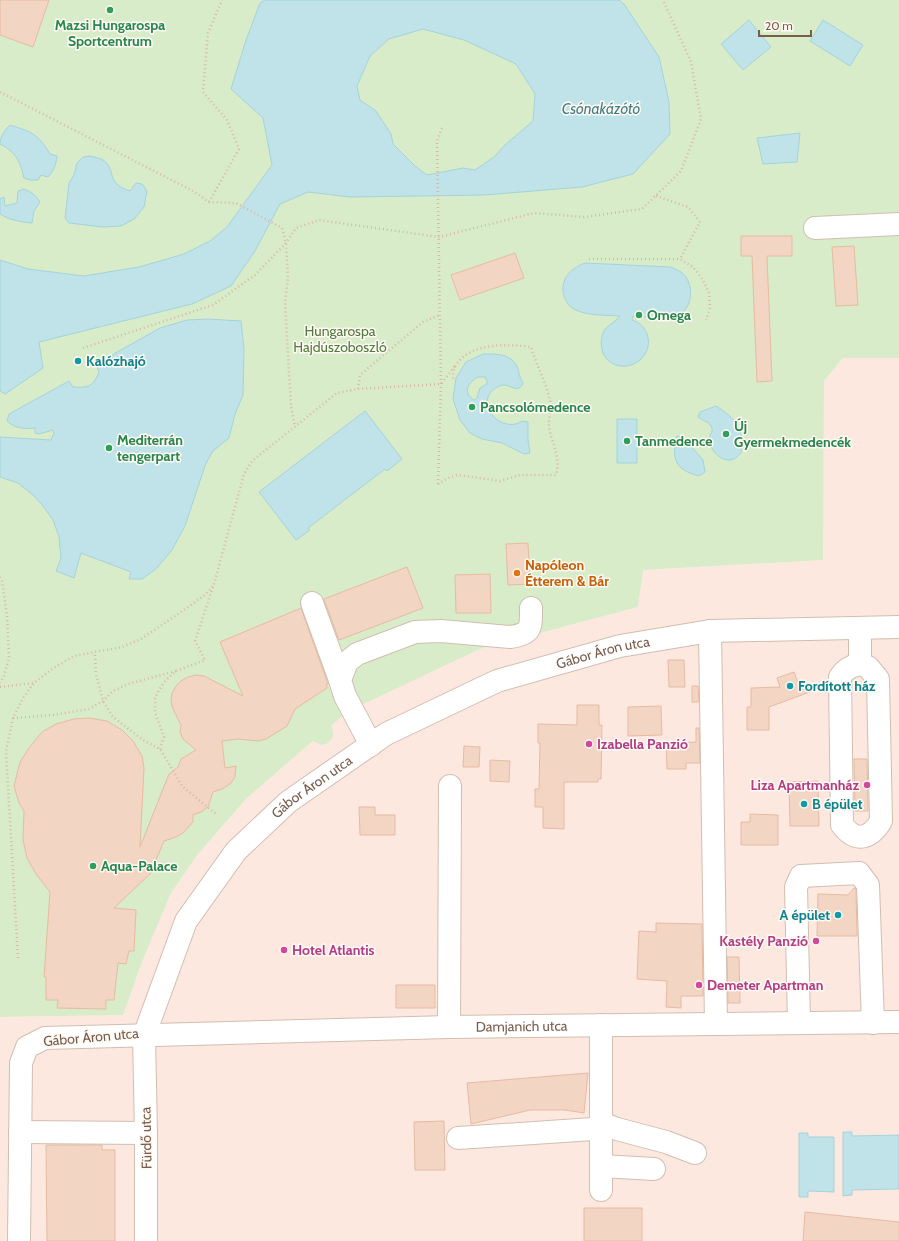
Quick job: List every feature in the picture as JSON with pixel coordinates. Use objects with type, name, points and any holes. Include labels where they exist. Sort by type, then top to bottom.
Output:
[{"type":"street","points":[[815,228],[899,224]]},
{"type":"street","points":[[312,603],[345,696],[371,745]]},
{"type":"street","points":[[340,680],[347,662],[357,654],[415,632],[441,631],[510,637],[522,635],[528,631],[531,625],[531,608]]},
{"type":"street","name":"Gábor Áron utca","points":[[19,1241],[21,1063],[28,1047],[45,1038],[144,1036],[186,921],[236,851],[288,802],[386,734],[497,681],[620,646],[710,631],[899,627]]},
{"type":"street","points":[[860,628],[860,664]]},
{"type":"street","points":[[710,631],[716,1024]]},
{"type":"street","points":[[860,664],[868,667],[878,679],[881,821],[875,830],[868,836],[852,835],[842,825],[840,677],[844,670],[860,664]]},
{"type":"street","points":[[449,1027],[450,786]]},
{"type":"street","points":[[799,1023],[796,887],[800,876],[859,873],[868,885],[873,1023]]},
{"type":"street","name":"Damjanich utca","points":[[144,1036],[449,1027],[899,1022]]},
{"type":"street","points":[[601,1026],[601,1190]]},
{"type":"street","name":"Fürdő utca","points":[[144,1036],[146,1241]]},
{"type":"street","points":[[458,1138],[593,1129],[601,1123]]},
{"type":"street","points":[[601,1123],[617,1129],[666,1142],[695,1153]]},
{"type":"street","points":[[20,1132],[146,1134]]},
{"type":"street","points":[[601,1166],[654,1169]]},
{"type":"path","points":[[209,202],[239,149],[227,120],[203,92],[208,33],[222,0]]},
{"type":"path","points":[[83,348],[213,305],[255,275],[286,243],[296,228],[319,220],[439,237],[534,214],[584,217],[642,210],[681,171],[701,119],[691,62],[663,0]]},
{"type":"path","points":[[0,92],[193,191],[209,202],[236,203],[282,228],[286,243],[288,278],[285,302],[292,406],[295,427]]},
{"type":"path","points":[[13,718],[53,715],[89,709],[102,701],[113,691],[128,684],[176,671],[205,660],[195,641],[214,584],[244,474],[252,461],[337,393],[358,389],[441,384],[463,358],[476,349],[488,346],[506,345],[531,347],[545,382],[551,407],[548,425],[552,442],[558,455],[559,467],[556,475],[520,475],[500,481],[458,475],[448,478],[438,484],[441,384],[437,141],[442,128]]},
{"type":"path","points":[[656,196],[688,208],[700,222],[680,259]]},
{"type":"path","points":[[589,259],[680,259],[693,267],[703,280],[709,293],[710,308],[706,320]]},
{"type":"path","points":[[358,389],[360,375],[423,322],[440,315]]},
{"type":"path","points":[[453,381],[455,366]]},
{"type":"path","points":[[0,577],[2,581],[7,616],[9,658],[4,676],[0,683]]},
{"type":"path","points":[[18,958],[6,751],[13,718],[23,698],[34,683],[52,669],[74,656],[122,647],[141,639],[205,595],[214,584]]},
{"type":"path","points":[[95,655],[96,674],[102,701],[114,717],[143,740],[160,749],[182,786],[216,814]]},
{"type":"path","points":[[160,749],[164,737],[155,712],[155,698],[166,680],[176,671]]},
{"type":"path","points":[[0,687],[34,683]]},
{"type":"shaded area","points":[[843,358],[899,358],[899,1241],[0,1241],[0,1017],[123,1015],[142,962],[171,893],[198,854],[247,798],[347,712],[480,649],[638,607],[642,570],[822,560],[824,381]]},
{"type":"green space","name":"Hungarospa Hajdúszoboszló","points":[[0,0],[899,0],[899,358],[843,358],[824,381],[823,560],[643,570],[638,607],[480,649],[347,712],[331,726],[333,735],[331,740],[322,745],[313,741],[247,798],[198,854],[171,893],[142,962],[123,1015],[0,1017]]},
{"type":"water","name":"Csónakázótó","points":[[265,0],[619,0],[624,4],[659,57],[669,102],[670,134],[633,174],[582,187],[485,195],[350,197],[308,192],[280,204],[255,251],[231,286],[192,304],[39,342],[43,368],[5,394],[0,391],[0,260],[28,269],[84,276],[139,267],[184,254],[210,241],[227,227],[272,165],[263,118],[231,89],[246,40],[260,3]],"holes":[[[423,29],[464,40],[516,64],[535,94],[533,121],[506,144],[494,157],[475,170],[463,168],[427,175],[415,166],[393,144],[391,134],[376,111],[360,100],[357,86],[370,56],[389,39]]]},
{"type":"water","points":[[749,20],[771,47],[743,70],[721,44]]},
{"type":"water","points":[[823,20],[863,45],[850,66],[810,41]]},
{"type":"water","points":[[10,125],[34,135],[42,142],[50,154],[57,156],[52,172],[48,177],[41,175],[38,180],[24,178],[21,167],[14,154],[0,144],[2,136]]},
{"type":"water","points":[[800,133],[797,162],[763,164],[757,138]]},
{"type":"water","points":[[90,156],[102,159],[107,164],[114,180],[122,188],[130,191],[136,183],[142,184],[147,191],[144,207],[134,219],[121,226],[102,227],[69,223],[65,218],[69,183],[74,175],[77,163],[83,157]]},
{"type":"water","points":[[24,189],[37,197],[40,202],[34,211],[32,223],[15,220],[0,214],[0,199],[4,197],[5,206],[17,203],[18,191]]},
{"type":"water","name":"Omega","points":[[585,263],[670,267],[681,272],[689,282],[689,302],[682,313],[666,318],[633,316],[632,320],[645,329],[648,343],[646,352],[642,358],[635,363],[628,366],[620,366],[612,363],[605,357],[601,346],[604,330],[620,316],[598,315],[581,312],[572,308],[564,296],[563,285],[567,275],[575,268]]},
{"type":"water","name":"Mediterrán tengerpart","points":[[208,319],[241,321],[244,349],[243,395],[235,414],[229,438],[213,451],[206,463],[185,526],[172,550],[156,569],[142,579],[129,579],[131,572],[81,553],[74,578],[56,571],[61,558],[59,537],[53,520],[32,494],[18,483],[0,477],[0,437],[51,440],[54,433],[53,430],[39,434],[35,433],[35,428],[14,426],[7,421],[9,414],[69,381],[73,387],[89,386],[95,381],[99,372],[96,364],[160,328],[187,320]]},
{"type":"water","name":"Pancsolómedence","points":[[483,354],[493,354],[508,357],[516,364],[523,383],[520,388],[504,385],[497,387],[489,395],[487,404],[493,415],[503,423],[516,424],[522,421],[528,422],[530,453],[524,454],[502,443],[482,439],[470,433],[460,420],[453,399],[456,378],[466,362]],"holes":[[[478,377],[485,377],[487,384],[480,388],[477,398],[474,400],[468,394],[467,391],[469,385],[474,379]]]},
{"type":"water","name":"Új Gyermekmedencék","points":[[716,406],[729,415],[740,430],[742,444],[741,453],[732,460],[721,458],[712,449],[709,438],[712,428],[707,422],[698,417],[700,412]]},
{"type":"water","points":[[365,411],[402,459],[387,471],[385,469],[308,528],[310,530],[296,540],[259,492]]},
{"type":"water","name":"Tanmedence","points":[[617,419],[637,419],[637,463],[617,463]]},
{"type":"water","name":"Új Gyermekmedencék","points":[[677,436],[684,438],[703,460],[705,472],[699,476],[680,467],[677,462],[675,457],[675,444]]},
{"type":"water","points":[[843,1132],[852,1132],[852,1136],[899,1135],[899,1189],[852,1190],[852,1195],[843,1196]]},
{"type":"water","points":[[799,1133],[808,1133],[808,1137],[834,1137],[834,1192],[808,1191],[808,1197],[799,1197]]},
{"type":"building","points":[[0,0],[49,0],[33,47],[0,35]]},
{"type":"building","points":[[741,236],[792,236],[792,256],[767,256],[772,381],[757,382],[752,256],[741,256]]},
{"type":"building","points":[[854,246],[858,305],[836,306],[832,247]]},
{"type":"building","points":[[515,253],[524,278],[460,300],[451,275]]},
{"type":"building","points":[[528,543],[530,584],[508,585],[506,544]]},
{"type":"building","points":[[407,567],[423,608],[339,640],[324,599]]},
{"type":"building","points":[[490,574],[491,613],[456,613],[455,575]]},
{"type":"building","name":"Aqua-Palace","points":[[301,608],[328,684],[326,685],[327,688],[295,709],[287,726],[266,739],[258,741],[238,739],[222,741],[225,768],[236,766],[235,777],[230,784],[213,792],[208,807],[193,815],[193,822],[183,833],[164,841],[150,874],[114,908],[136,910],[134,951],[129,951],[126,964],[118,963],[114,1000],[106,1000],[106,1009],[57,1008],[58,1000],[46,1000],[46,977],[44,977],[50,892],[36,874],[27,858],[23,840],[24,811],[19,803],[14,786],[20,762],[42,732],[56,724],[74,719],[89,718],[107,721],[122,730],[133,741],[142,756],[144,768],[140,847],[169,774],[178,767],[181,759],[196,750],[183,739],[180,732],[181,725],[173,709],[171,701],[172,693],[176,686],[188,677],[196,675],[204,676],[243,696],[220,642]]},
{"type":"building","points":[[668,660],[684,660],[685,687],[669,687]]},
{"type":"building","points":[[794,672],[800,687],[818,687],[818,689],[769,707],[769,730],[747,730],[747,707],[751,707],[751,688],[780,687],[777,678]]},
{"type":"building","points":[[692,686],[698,686],[699,702],[692,702]]},
{"type":"building","points":[[577,705],[599,705],[599,725],[602,725],[601,779],[598,779],[598,782],[564,782],[564,829],[543,828],[543,807],[535,807],[535,789],[539,789],[540,743],[538,743],[538,724],[577,725]]},
{"type":"building","points":[[661,706],[662,735],[628,736],[628,707]]},
{"type":"building","points":[[696,728],[699,728],[700,763],[686,763],[686,769],[667,769],[666,743],[696,742]]},
{"type":"building","points":[[464,746],[480,747],[479,767],[463,767]]},
{"type":"building","points":[[854,759],[867,759],[868,811],[855,811]]},
{"type":"building","points":[[490,760],[510,761],[509,782],[490,781]]},
{"type":"building","name":"B épület","points":[[818,781],[819,826],[790,826],[789,782]]},
{"type":"building","points":[[359,807],[375,807],[375,815],[395,815],[395,835],[360,835]]},
{"type":"building","points":[[750,814],[778,815],[778,845],[741,845],[741,822],[750,822]]},
{"type":"building","name":"A épület","points":[[854,888],[856,889],[857,936],[817,936],[818,894],[848,895]]},
{"type":"building","points":[[656,923],[702,924],[703,996],[681,996],[681,1008],[666,1007],[667,981],[637,979],[639,931],[656,932]]},
{"type":"building","points":[[727,957],[739,957],[740,1003],[728,1003]]},
{"type":"building","points":[[396,985],[435,985],[435,1008],[396,1008]]},
{"type":"building","points":[[588,1073],[584,1113],[565,1110],[530,1110],[471,1124],[467,1083]]},
{"type":"building","points":[[444,1121],[445,1170],[415,1170],[414,1122]]},
{"type":"building","points":[[46,1145],[102,1145],[102,1150],[115,1150],[115,1241],[47,1241]]},
{"type":"building","points":[[584,1208],[642,1208],[642,1241],[584,1241]]},
{"type":"building","points":[[805,1212],[899,1222],[899,1241],[803,1241]]},
{"type":"place","name":"Mazsi Hungarospa Sportcentrum","points":[[110,10]]},
{"type":"place","name":"Omega","points":[[639,315]]},
{"type":"place","name":"Kalózhajó","points":[[78,361]]},
{"type":"place","name":"Pancsolómedence","points":[[472,407]]},
{"type":"place","name":"Új Gyermekmedencék","points":[[726,434]]},
{"type":"place","name":"Tanmedence","points":[[627,441]]},
{"type":"place","name":"Mediterrán tengerpart","points":[[109,448]]},
{"type":"place","name":"Napóleon Étterem & Bár","points":[[517,573]]},
{"type":"place","name":"Fordított ház","points":[[790,686]]},
{"type":"place","name":"Izabella Panzió","points":[[589,744]]},
{"type":"place","name":"Liza Apartmanház","points":[[867,785]]},
{"type":"place","name":"B épület","points":[[804,804]]},
{"type":"place","name":"Aqua-Palace","points":[[93,866]]},
{"type":"place","name":"A épület","points":[[838,915]]},
{"type":"place","name":"Kastély Panzió","points":[[816,941]]},
{"type":"place","name":"Hotel Atlantis","points":[[284,950]]},
{"type":"place","name":"Demeter Apartman","points":[[699,985]]}]
